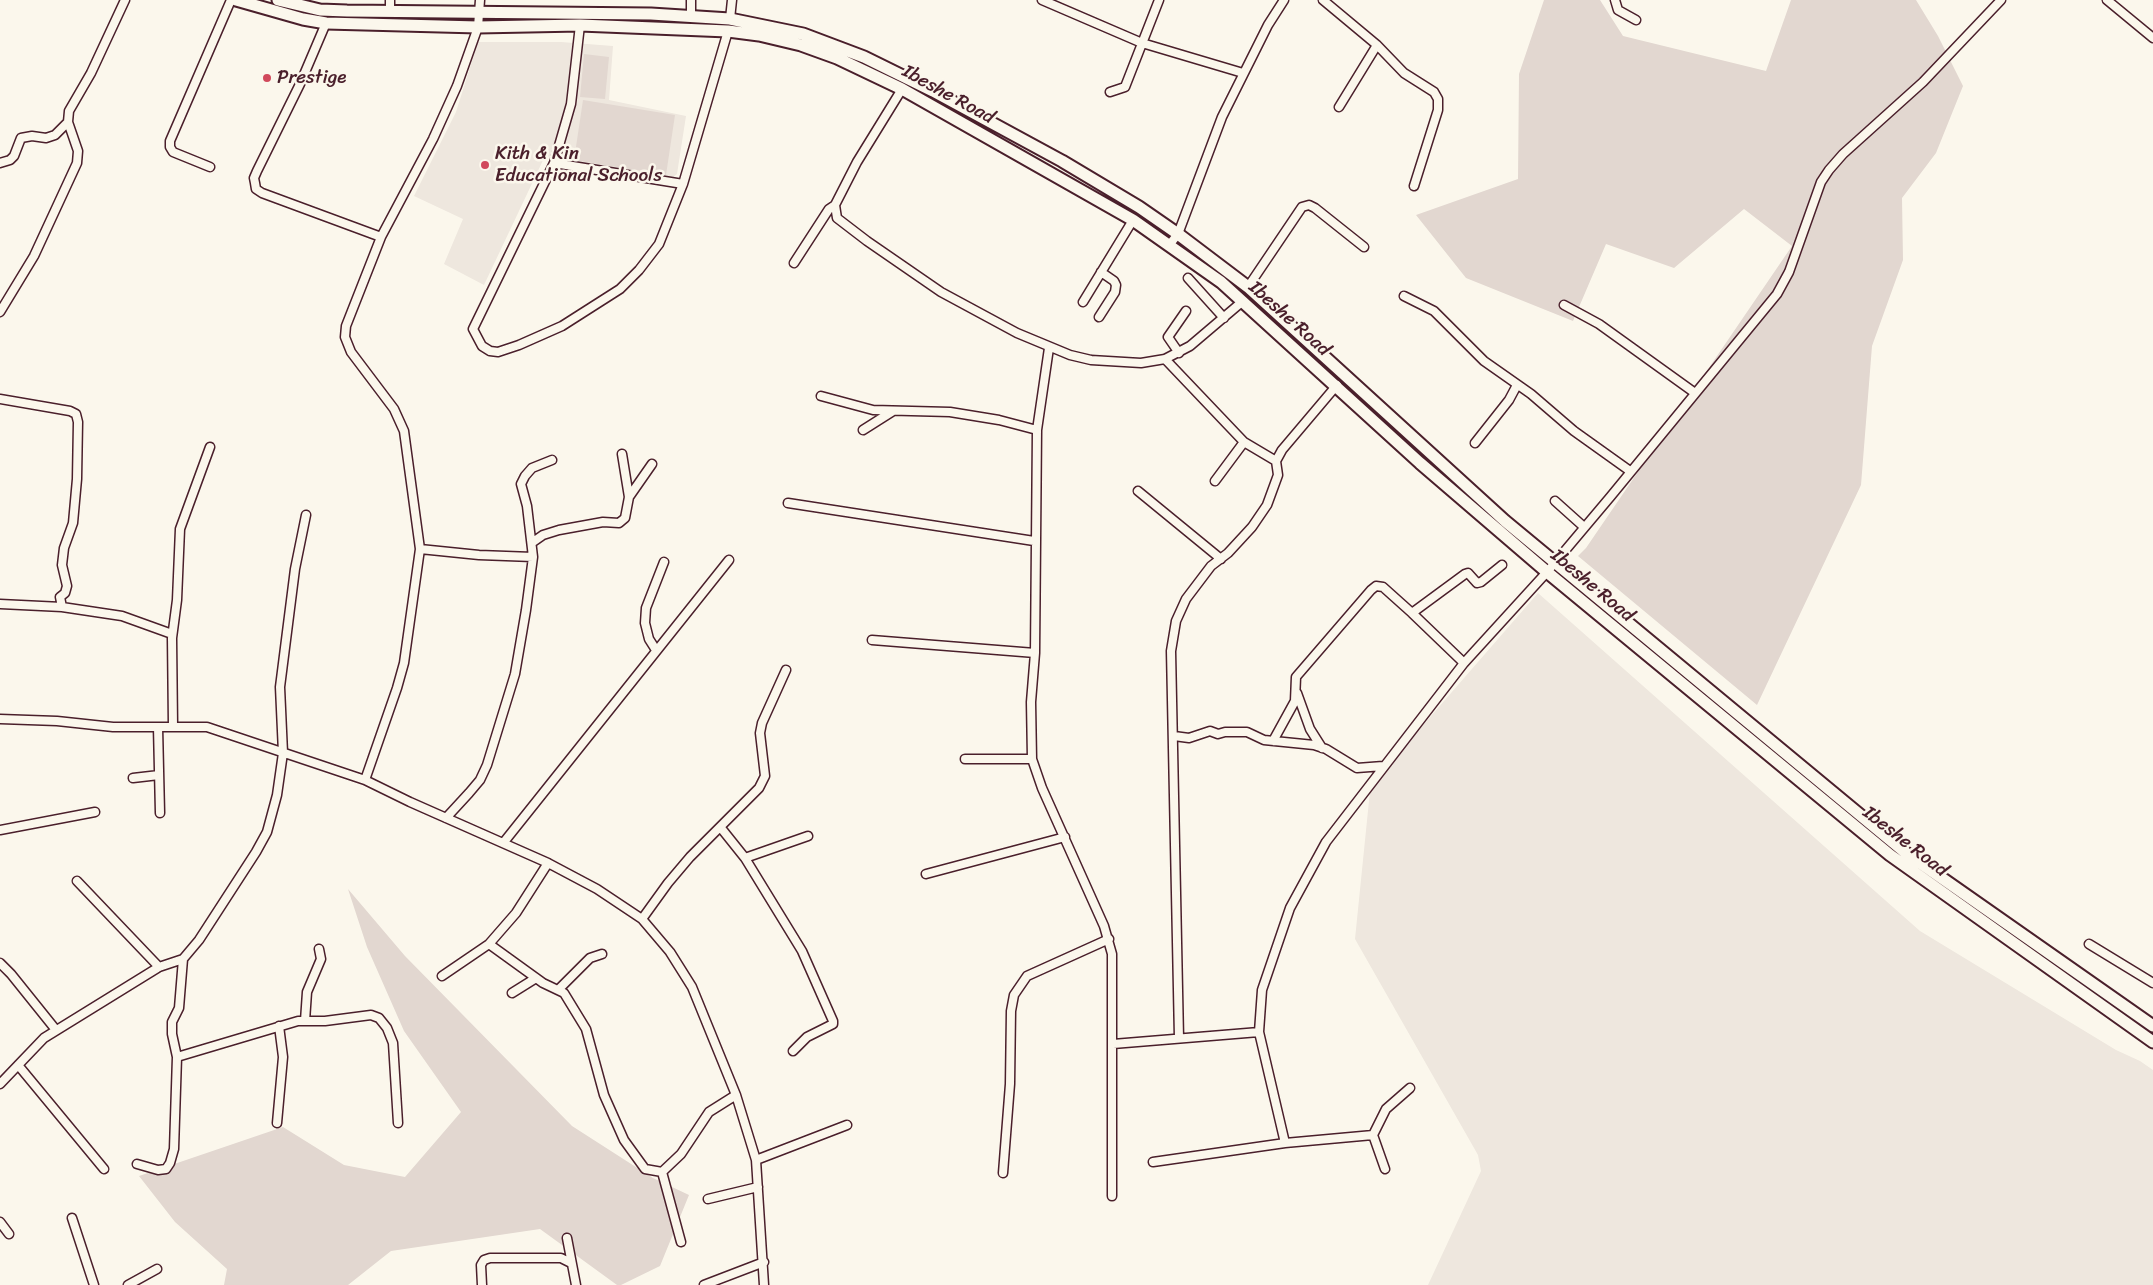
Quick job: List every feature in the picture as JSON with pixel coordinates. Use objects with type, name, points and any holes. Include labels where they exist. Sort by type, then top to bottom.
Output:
[{"type":"main road","name":"Ibeshe Road","points":[[236,0],[303,19],[326,23],[478,27],[580,25],[728,31],[759,35],[801,45],[837,58],[902,89],[1133,220],[1170,244],[1243,301],[1337,385],[1420,463],[1906,853],[2153,1026]]},
{"type":"main road","name":"Ibeshe Road","points":[[278,0],[329,10],[390,5],[478,14],[691,16],[730,19],[803,34],[864,58],[932,91],[1062,161],[1139,207],[1248,287],[1551,567],[1890,856],[2153,1042]]},
{"type":"street","points":[[0,312],[34,256],[77,163],[78,151],[68,122],[69,111],[95,65],[126,0]]},
{"type":"street","points":[[210,167],[173,152],[170,147],[170,141],[231,0]]},
{"type":"street","points":[[365,780],[404,663],[420,549],[404,431],[394,409],[351,352],[345,337],[346,326],[382,237],[433,139],[457,86],[478,27],[480,0]]},
{"type":"street","points":[[691,0],[691,16]]},
{"type":"street","points":[[730,19],[732,0]]},
{"type":"street","points":[[1042,0],[1054,2],[1142,43],[1243,73]]},
{"type":"street","points":[[1110,92],[1125,88],[1158,0]]},
{"type":"street","points":[[1170,244],[1178,234],[1222,117],[1268,25],[1284,0]]},
{"type":"street","points":[[1323,0],[1377,45],[1404,73],[1434,92],[1438,99],[1438,110],[1414,186]]},
{"type":"street","points":[[1615,0],[1618,10],[1636,20]]},
{"type":"street","points":[[1284,1143],[1259,1032],[1262,990],[1290,908],[1326,842],[1464,663],[1551,567],[1777,294],[1789,272],[1822,182],[1829,170],[1843,154],[1923,82],[2001,0]]},
{"type":"street","points":[[2108,0],[2153,38]]},
{"type":"street","points":[[326,23],[300,84],[254,178],[256,189],[262,193],[382,237]]},
{"type":"street","points":[[580,25],[571,104],[554,163],[474,329],[482,346],[490,351],[498,352],[519,345],[562,326],[620,289],[639,270],[659,244],[683,184],[728,31]]},
{"type":"street","points":[[1339,107],[1377,45]]},
{"type":"street","points":[[794,264],[829,209],[835,205],[857,162],[902,89]]},
{"type":"street","points":[[0,163],[10,160],[14,156],[21,138],[32,136],[46,138],[54,135],[68,122]]},
{"type":"street","points":[[554,163],[683,184]]},
{"type":"street","points":[[835,205],[837,218],[903,267],[963,305],[1049,348],[1092,360],[1141,363],[1165,359],[1178,354],[1243,301]]},
{"type":"street","points":[[1248,287],[1302,206],[1309,205],[1315,208],[1364,247]]},
{"type":"street","points":[[1083,302],[1133,220]]},
{"type":"street","points":[[1099,317],[1115,292],[1116,285],[1114,281],[1102,272]]},
{"type":"street","points":[[1188,278],[1224,318]]},
{"type":"street","points":[[1404,296],[1434,311],[1484,361],[1532,394],[1574,431],[1630,472]]},
{"type":"street","points":[[1564,305],[1599,324],[1695,394]]},
{"type":"street","points":[[1178,354],[1168,337],[1186,311]]},
{"type":"street","points":[[1049,348],[1037,430],[1034,541],[1035,653],[1031,702],[1032,760],[1042,788],[1110,939],[1112,954],[1113,1044],[1112,1196]]},
{"type":"street","points":[[1165,359],[1244,442],[1276,461]]},
{"type":"street","points":[[1475,443],[1510,400],[1517,384]]},
{"type":"street","points":[[1179,1038],[1172,651],[1176,621],[1186,598],[1211,566],[1221,559],[1252,527],[1267,505],[1278,475],[1276,461],[1282,450],[1337,385]]},
{"type":"street","points":[[821,396],[862,408],[950,412],[999,420],[1037,430]]},
{"type":"street","points":[[0,399],[76,414],[78,422],[77,479],[72,523],[64,548],[62,565],[67,586],[65,593],[60,597],[62,607]]},
{"type":"street","points":[[863,430],[895,410]]},
{"type":"street","points":[[1215,481],[1244,442]]},
{"type":"street","points":[[173,726],[172,634],[177,600],[180,529],[210,448]]},
{"type":"street","points":[[622,454],[630,497]]},
{"type":"street","points":[[446,818],[470,794],[480,780],[487,765],[515,674],[533,557],[522,484],[524,476],[532,468],[552,460]]},
{"type":"street","points":[[532,542],[543,535],[559,530],[603,522],[619,523],[625,518],[630,497],[652,464]]},
{"type":"street","points":[[1138,491],[1221,559]]},
{"type":"street","points":[[1555,501],[1584,527]]},
{"type":"street","points":[[788,503],[1034,541]]},
{"type":"street","points":[[0,1084],[33,1048],[56,1030],[159,967],[183,958],[199,940],[218,912],[267,832],[277,795],[283,753],[280,687],[295,569],[306,515]]},
{"type":"street","points":[[420,549],[479,555],[533,557]]},
{"type":"street","points":[[504,842],[728,560]]},
{"type":"street","points":[[656,650],[649,639],[646,608],[664,562]]},
{"type":"street","points":[[1412,613],[1465,574],[1468,574],[1477,583],[1481,582],[1502,564]]},
{"type":"street","points":[[1273,741],[1294,701],[1296,677],[1376,586],[1383,588],[1412,613],[1464,663]]},
{"type":"street","points":[[0,604],[62,607],[122,616],[172,634]]},
{"type":"street","points":[[872,640],[1035,653]]},
{"type":"street","points":[[642,919],[690,857],[759,788],[765,776],[760,732],[762,723],[786,670]]},
{"type":"street","points":[[1295,689],[1310,729],[1322,748]]},
{"type":"street","points":[[0,719],[57,721],[112,727],[207,727],[365,780],[548,863],[597,889],[642,919],[670,952],[692,987],[736,1095],[756,1160],[764,1285]]},
{"type":"street","points":[[158,727],[160,813]]},
{"type":"street","points":[[1174,736],[1189,738],[1210,731],[1218,734],[1225,732],[1247,732],[1264,740],[1314,745],[1357,768],[1383,766]]},
{"type":"street","points":[[965,759],[1032,760]]},
{"type":"street","points":[[134,778],[159,775]]},
{"type":"street","points":[[0,830],[95,812]]},
{"type":"street","points":[[720,828],[745,858],[802,951],[833,1021],[832,1024],[807,1037],[793,1051]]},
{"type":"street","points":[[745,858],[808,836]]},
{"type":"street","points":[[926,874],[1065,837]]},
{"type":"street","points":[[442,976],[489,944],[516,913],[548,863]]},
{"type":"street","points":[[77,881],[159,967]]},
{"type":"street","points":[[1003,1173],[1010,1084],[1011,1011],[1014,994],[1027,976],[1110,939]]},
{"type":"street","points":[[489,944],[536,978],[564,994],[586,1029],[604,1095],[624,1140],[633,1156],[645,1169],[662,1172]]},
{"type":"street","points":[[2089,944],[2153,983]]},
{"type":"street","points":[[305,1021],[307,992],[321,959],[319,949]]},
{"type":"street","points":[[558,990],[590,958],[602,954]]},
{"type":"street","points":[[137,1164],[158,1170],[166,1169],[174,1149],[177,1057],[172,1034],[172,1022],[180,1008],[183,958]]},
{"type":"street","points":[[0,963],[56,1030]]},
{"type":"street","points":[[512,993],[536,978]]},
{"type":"street","points":[[177,1057],[279,1026],[305,1021],[325,1021],[370,1015],[379,1018],[387,1028],[393,1043],[398,1124]]},
{"type":"street","points":[[277,1124],[283,1057],[279,1026]]},
{"type":"street","points":[[1113,1044],[1259,1032]]},
{"type":"street","points":[[18,1065],[104,1169]]},
{"type":"street","points":[[1385,1169],[1373,1135],[1386,1108],[1410,1088]]},
{"type":"street","points":[[662,1172],[681,1154],[709,1112],[736,1095]]},
{"type":"street","points":[[756,1160],[847,1125]]},
{"type":"street","points":[[1153,1162],[1284,1143],[1373,1135]]},
{"type":"street","points":[[662,1172],[682,1242]]},
{"type":"street","points":[[708,1199],[758,1187]]},
{"type":"street","points":[[72,1218],[94,1285]]},
{"type":"street","points":[[0,1222],[9,1234]]},
{"type":"street","points":[[567,1238],[576,1285]]},
{"type":"street","points":[[482,1285],[481,1265],[484,1260],[490,1258],[561,1258],[571,1263]]},
{"type":"street","points":[[704,1285],[764,1262]]},
{"type":"street","points":[[128,1285],[157,1270]]},
{"type":"shaded area","points":[[1544,0],[1600,0],[1623,36],[1766,71],[1791,0],[1916,0],[1938,36],[1963,86],[1936,153],[1902,198],[1903,260],[1872,346],[1861,485],[1757,705],[1578,556],[1586,548],[1792,246],[1744,209],[1674,268],[1606,244],[1573,321],[1466,278],[1416,215],[1518,179],[1519,74]]},
{"type":"shaded area","name":"Kith & Kin Educational Schools","points":[[478,42],[561,42],[613,46],[609,100],[686,116],[677,174],[672,178],[545,156],[484,285],[444,264],[463,219],[414,196],[456,112]]},
{"type":"shaded area","points":[[584,54],[609,57],[605,99],[580,97]]},
{"type":"shaded area","points":[[583,100],[675,115],[666,175],[574,160]]},
{"type":"shaded area","points":[[1538,593],[1920,931],[2116,1050],[2140,1061],[2153,1070],[2153,1285],[1428,1285],[1481,1171],[1478,1155],[1355,939],[1370,791],[1411,739]]},
{"type":"shaded area","points":[[348,889],[405,956],[572,1126],[653,1178],[689,1195],[660,1266],[621,1285],[617,1285],[540,1229],[391,1251],[348,1285],[224,1285],[227,1269],[175,1222],[139,1176],[283,1127],[344,1165],[405,1177],[461,1112],[404,1031],[367,947]]},
{"type":"place","name":"Prestige","points":[[267,78]]},
{"type":"place","name":"Kith & Kin Educational Schools","points":[[485,165]]}]
